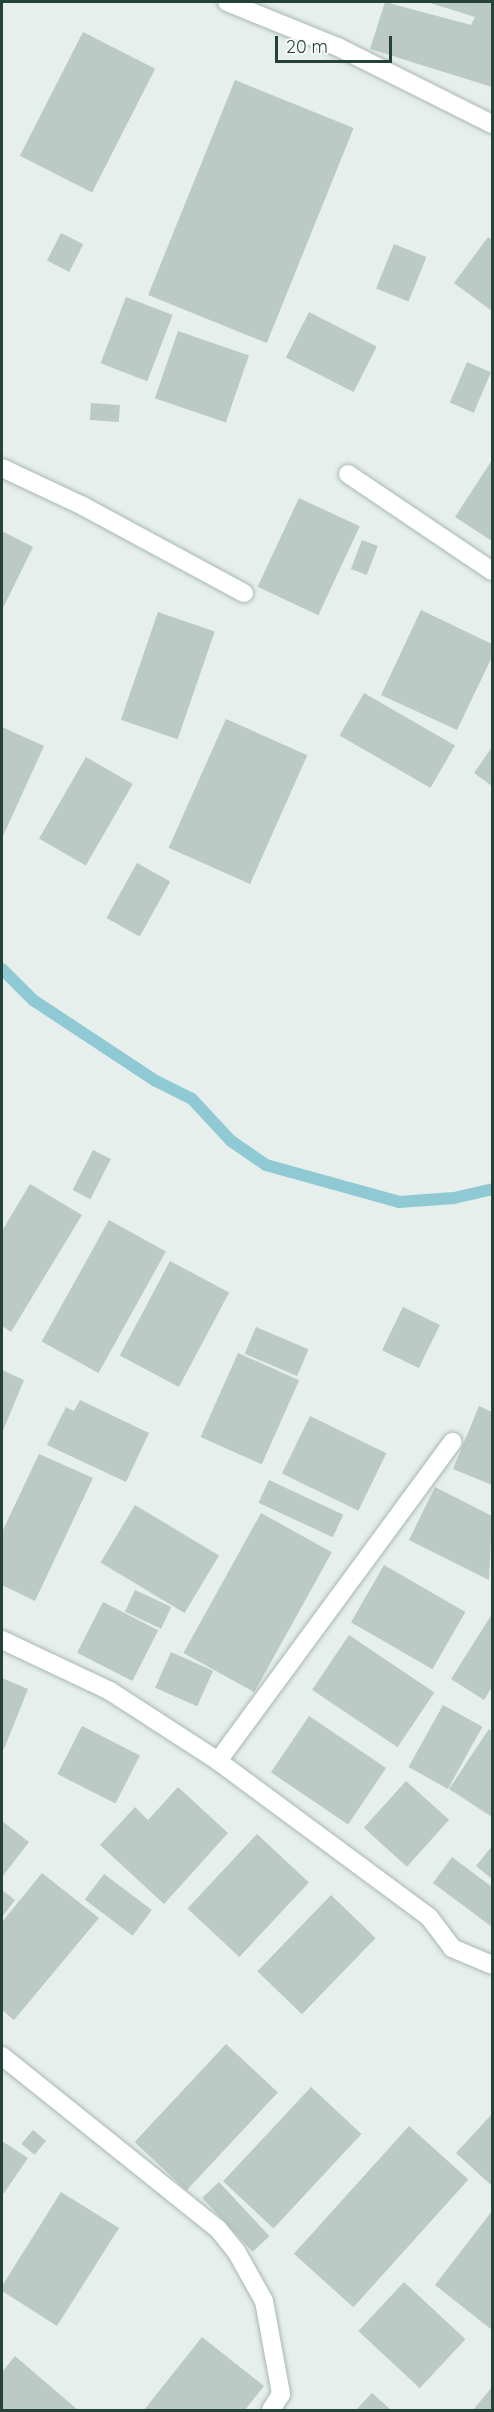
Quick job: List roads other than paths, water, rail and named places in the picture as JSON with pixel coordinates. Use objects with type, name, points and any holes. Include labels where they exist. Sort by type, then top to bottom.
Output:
[{"type":"street","points":[[228,2],[338,47],[492,124]]},
{"type":"street","points":[[2,468],[83,506],[244,592]]},
{"type":"street","points":[[348,474],[492,571]]},
{"type":"street","points":[[219,1761],[452,1442]]},
{"type":"street","points":[[2,1640],[110,1691],[219,1761],[429,1917],[452,1947],[492,1965]]},
{"type":"street","points":[[2,2056],[219,2229],[236,2251],[264,2301],[281,2394],[271,2410]]},
{"type":"waterway","points":[[2,969],[33,1000],[156,1081],[192,1099],[231,1141],[266,1165],[399,1202],[454,1198],[492,1189]]}]
